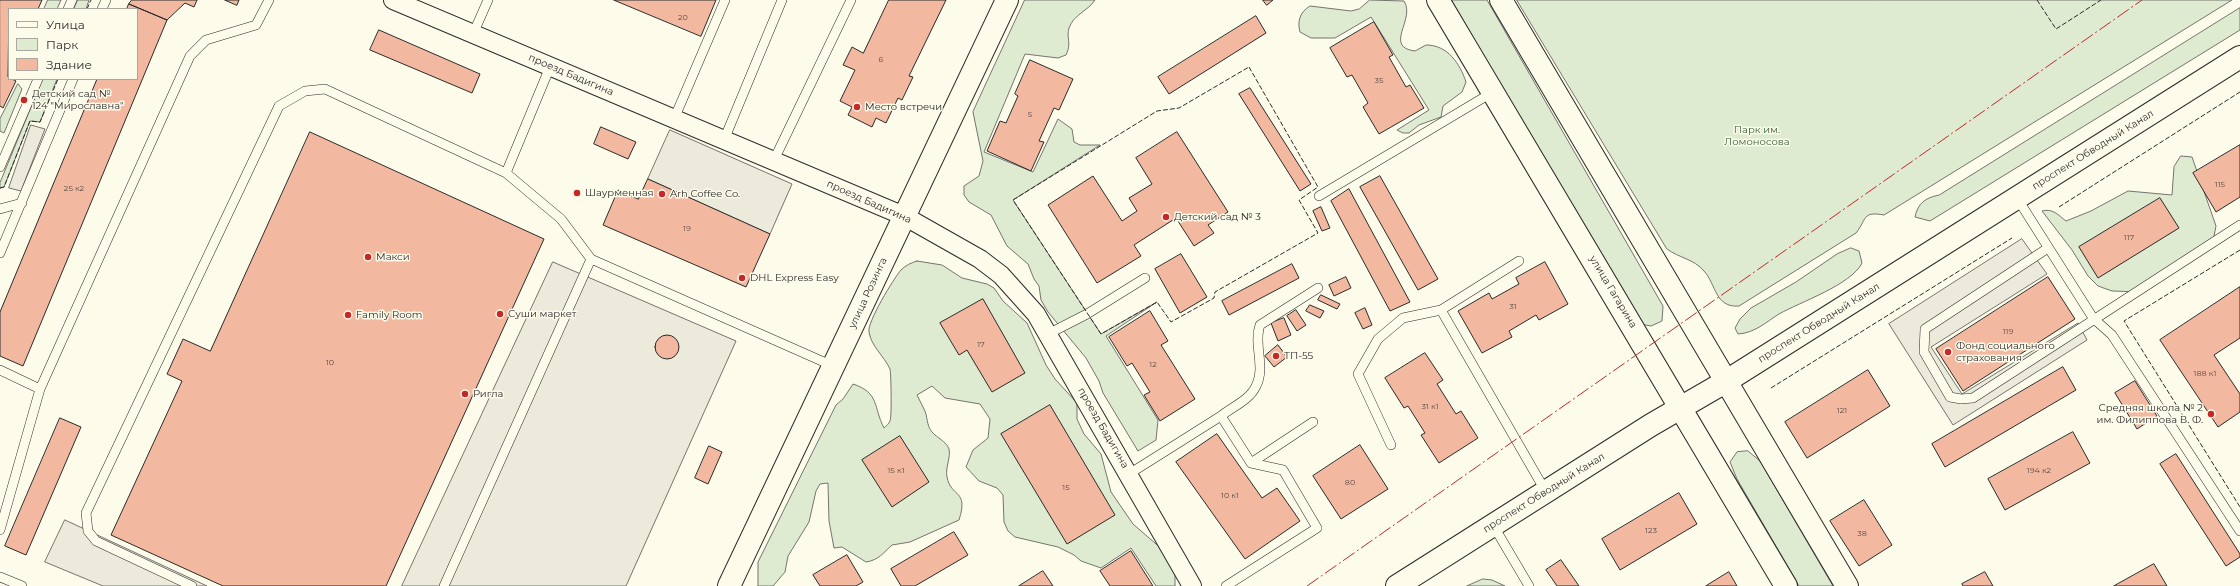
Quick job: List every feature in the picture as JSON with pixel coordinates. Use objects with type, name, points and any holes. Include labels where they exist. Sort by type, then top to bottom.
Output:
[{"type":"main road","name":"улица Розинга","points":[[729,586],[1007,0]]},
{"type":"main road","name":"улица Гагарина","points":[[1438,0],[1786,586]]},
{"type":"main road","points":[[1501,0],[1725,382],[1847,586]]},
{"type":"main road","name":"проспект Обводный Канал","points":[[1396,586],[1681,407],[1725,382],[2240,57]]},
{"type":"street","name":"проезд Бадигина","points":[[393,0],[904,216],[980,259],[1001,275],[1036,314],[1192,586]]},
{"type":"lane","points":[[0,530],[13,477],[40,389],[190,56],[206,40],[256,25],[270,0]]},
{"type":"lane","points":[[473,34],[488,0]]},
{"type":"lane","points":[[674,119],[725,0]]},
{"type":"lane","points":[[724,140],[782,0]]},
{"type":"lane","points":[[774,160],[851,0]]},
{"type":"lane","points":[[506,173],[550,66]]},
{"type":"lane","points":[[0,167],[38,80]]},
{"type":"lane","points":[[0,253],[73,80]]},
{"type":"lane","points":[[192,586],[96,541],[88,531],[86,513],[279,106],[305,91],[325,88],[506,173],[561,219],[591,259],[833,366]]},
{"type":"lane","points":[[1319,196],[1493,92]]},
{"type":"lane","points":[[2017,198],[2093,318],[2112,335],[2240,531]]},
{"type":"lane","points":[[0,209],[22,203]]},
{"type":"lane","points":[[2048,248],[1925,329],[1924,352],[1950,397],[1961,399],[1973,398],[2093,318],[2240,225]]},
{"type":"lane","points":[[444,586],[591,259]]},
{"type":"lane","points":[[1391,445],[1358,374],[1378,339],[1402,318],[1440,310],[1519,261]]},
{"type":"lane","points":[[1048,334],[1087,314],[1145,278]]},
{"type":"lane","points":[[1129,474],[1221,416],[1248,396],[1257,386],[1259,369],[1256,335],[1260,325],[1318,288]]},
{"type":"lane","points":[[1440,310],[1546,493]]},
{"type":"lane","points":[[0,370],[40,389]]},
{"type":"lane","points":[[1221,416],[1251,464],[1283,470],[1317,528],[1226,586]]},
{"type":"lane","points":[[1251,464],[1313,422]]},
{"type":"lane","points":[[1493,525],[1529,586]]},
{"type":"lane","points":[[0,577],[22,586]]},
{"type":"green space","points":[[48,0],[61,0],[57,8],[44,8]]},
{"type":"green space","points":[[78,0],[89,0],[86,8],[74,8]]},
{"type":"green space","points":[[1025,0],[1095,0],[1071,23],[1068,32],[1069,47],[1066,55],[1058,58],[1025,54],[984,152],[1033,172],[1058,119],[1072,129],[1074,142],[1080,145],[1100,145],[1013,200],[1101,334],[1157,302],[1106,336],[1158,420],[1156,440],[1138,451],[1103,393],[1099,381],[1086,358],[1048,312],[1041,300],[1039,286],[1034,279],[1028,264],[1007,246],[991,215],[969,202],[964,195],[964,186],[979,176],[983,161],[973,112]]},
{"type":"green space","points":[[1370,0],[1404,1],[1407,8],[1401,44],[1406,48],[1415,51],[1426,45],[1441,48],[1457,62],[1466,82],[1462,92],[1443,106],[1441,117],[1419,125],[1409,133],[1403,133],[1397,130],[1429,110],[1371,17],[1335,38],[1311,38],[1300,32],[1300,17],[1310,6],[1351,11],[1359,9]]},
{"type":"green space","points":[[1452,0],[1487,0],[1663,306],[1662,321],[1651,326],[1640,324]]},
{"type":"green space","name":"Парк им. Ломоносова","points":[[1517,0],[2232,0],[1884,215],[1868,215],[1856,233],[1739,306],[1731,306],[1725,303],[1717,294],[1708,276],[1700,267],[1667,249]]},
{"type":"green space","points":[[2240,8],[2240,30],[1930,221],[1915,217],[1918,208],[1926,200],[1939,195]]},
{"type":"green space","points":[[43,80],[57,80],[40,122],[30,121],[4,187],[0,188],[0,183]]},
{"type":"green space","points":[[18,84],[22,89],[4,133],[0,131],[0,119]]},
{"type":"green space","points":[[2181,156],[2192,157],[2216,226],[2212,246],[2140,292],[2112,291],[2098,286],[2088,276],[2072,250],[2042,211],[2052,211],[2066,221],[2091,211],[2128,191],[2172,195],[2174,167]]},
{"type":"green space","points":[[1851,248],[1859,251],[1862,263],[1847,279],[1836,286],[1788,309],[1750,332],[1738,334],[1735,328],[1740,319],[1751,308],[1796,282],[1837,254]]},
{"type":"green space","points":[[917,261],[942,265],[962,278],[987,284],[994,288],[1003,301],[1027,323],[1046,365],[1055,379],[1077,403],[1077,419],[1084,434],[1101,454],[1111,492],[1133,524],[1163,550],[1175,570],[1175,586],[1156,586],[1131,548],[1101,568],[1081,561],[1074,555],[1058,547],[1015,537],[1008,531],[1004,522],[1003,495],[997,488],[979,481],[966,467],[973,450],[988,438],[990,419],[980,404],[945,398],[932,386],[917,395],[925,412],[930,429],[946,444],[949,449],[947,477],[949,484],[961,498],[962,510],[959,520],[910,542],[892,545],[878,558],[866,562],[842,547],[834,548],[829,521],[828,483],[820,484],[816,491],[809,522],[788,556],[785,572],[773,586],[758,586],[758,562],[836,405],[843,399],[853,384],[862,388],[872,396],[884,428],[890,422],[890,369],[872,342],[869,332],[872,319],[887,290],[901,270]]},
{"type":"green space","points":[[1748,451],[1760,461],[1833,586],[1799,586],[1737,479],[1730,462],[1737,452]]},
{"type":"green space","points":[[1483,579],[1492,580],[1505,586],[1467,586]]},
{"type":"shaded area","points":[[31,125],[45,129],[21,191],[9,188]]},
{"type":"shaded area","points":[[670,130],[792,184],[770,234],[648,179]]},
{"type":"shaded area","points":[[2022,239],[2047,274],[1931,347],[1962,394],[2078,323],[2087,340],[1953,425],[1889,324]]},
{"type":"shaded area","points":[[553,262],[736,341],[626,586],[402,586]]},
{"type":"shaded area","points":[[65,520],[207,586],[103,586],[45,562]]},
{"type":"building","points":[[0,0],[42,0],[38,8],[8,8],[8,80],[16,81],[3,108],[0,106]]},
{"type":"building","points":[[132,0],[197,0],[194,7],[185,3],[167,20],[129,4]]},
{"type":"building","points":[[225,0],[239,0],[237,5]]},
{"type":"building","points":[[614,0],[716,0],[701,36]]},
{"type":"building","points":[[889,0],[946,0],[909,76],[913,77],[902,100],[898,98],[886,123],[876,118],[872,127],[848,115],[852,107],[840,101],[855,70],[843,65],[852,47],[863,53]]},
{"type":"building","points":[[1263,0],[1273,0],[1267,5]]},
{"type":"building","points":[[129,4],[167,20],[23,366],[0,356],[0,312],[97,80],[138,80],[138,8],[127,8]]},
{"type":"building","points":[[1256,16],[1266,33],[1169,94],[1158,77]]},
{"type":"building","points":[[1374,22],[1393,55],[1389,57],[1406,87],[1410,85],[1424,108],[1379,134],[1363,107],[1368,103],[1352,75],[1347,77],[1330,48]]},
{"type":"building","points":[[379,30],[480,74],[472,93],[370,50]]},
{"type":"building","points":[[1030,60],[1073,79],[1059,110],[1054,108],[1039,141],[1044,142],[1031,171],[987,151],[1000,121],[1006,123],[1018,96],[1015,94]]},
{"type":"building","points":[[1250,88],[1311,184],[1300,191],[1239,94]]},
{"type":"building","points":[[601,127],[636,142],[628,159],[594,144]]},
{"type":"building","points":[[310,132],[544,239],[386,586],[223,586],[111,535],[182,381],[167,374],[183,339],[210,351]]},
{"type":"building","points":[[1177,132],[1228,212],[1208,225],[1214,233],[1194,246],[1176,218],[1134,245],[1141,256],[1097,283],[1048,205],[1093,176],[1122,221],[1137,211],[1129,198],[1152,184],[1136,158]]},
{"type":"building","points":[[2240,145],[2240,197],[2216,212],[2193,173]]},
{"type":"building","points":[[1380,176],[1438,279],[1418,290],[1360,187]]},
{"type":"building","points":[[648,179],[770,234],[746,287],[603,225],[618,190],[638,199]]},
{"type":"building","points":[[1349,189],[1410,302],[1390,311],[1331,201]]},
{"type":"building","points":[[2160,198],[2179,228],[2098,278],[2079,247]]},
{"type":"building","points":[[1321,207],[1330,228],[1322,231],[1313,211]]},
{"type":"building","points":[[1181,254],[1207,297],[1180,313],[1155,269]]},
{"type":"building","points":[[1545,262],[1568,304],[1539,320],[1536,315],[1509,331],[1512,337],[1482,353],[1458,311],[1489,293],[1492,299],[1519,284],[1516,278]]},
{"type":"building","points":[[1292,264],[1299,278],[1229,315],[1222,301]]},
{"type":"building","points":[[1346,277],[1351,288],[1334,296],[1329,285]]},
{"type":"building","points":[[2048,277],[2075,319],[1963,391],[1936,349]]},
{"type":"building","points":[[2240,287],[2240,338],[2214,355],[2240,394],[2240,412],[2218,427],[2160,340]]},
{"type":"building","points":[[1321,295],[1340,304],[1337,309],[1318,300]]},
{"type":"building","points":[[983,299],[1025,373],[992,392],[967,350],[959,355],[940,323]]},
{"type":"building","points":[[1310,305],[1324,311],[1320,318],[1306,311]]},
{"type":"building","points":[[1365,308],[1372,325],[1363,329],[1355,313]]},
{"type":"building","points":[[1296,310],[1306,325],[1297,331],[1287,316]]},
{"type":"building","points":[[1150,311],[1168,341],[1161,345],[1195,399],[1160,421],[1144,395],[1150,392],[1132,363],[1127,366],[1109,337]]},
{"type":"building","points":[[1284,318],[1291,335],[1278,341],[1271,323]]},
{"type":"building","points":[[667,335],[676,338],[679,347],[676,356],[667,359],[658,356],[655,347],[658,338]]},
{"type":"building","name":"ТП-55","points":[[1278,345],[1287,357],[1274,367],[1265,356]]},
{"type":"building","points":[[1425,353],[1443,380],[1437,384],[1456,414],[1461,411],[1478,438],[1439,463],[1421,435],[1425,433],[1408,406],[1404,408],[1385,378]]},
{"type":"building","points":[[2063,367],[2076,390],[1945,467],[1932,444]]},
{"type":"building","points":[[1868,370],[1890,406],[1807,458],[1785,422]]},
{"type":"building","points":[[2135,381],[2157,416],[2137,429],[2115,393]]},
{"type":"building","points":[[1050,405],[1115,515],[1067,544],[1001,434]]},
{"type":"building","points":[[60,418],[81,427],[26,555],[5,546]]},
{"type":"building","points":[[2073,432],[2090,463],[2005,510],[1988,479]]},
{"type":"building","points":[[1217,434],[1262,498],[1277,488],[1300,521],[1245,559],[1176,462]]},
{"type":"building","points":[[900,436],[929,482],[892,507],[862,460]]},
{"type":"building","points":[[1360,445],[1388,489],[1341,519],[1313,476]]},
{"type":"building","points":[[709,446],[722,452],[708,484],[695,478]]},
{"type":"building","points":[[2176,454],[2240,554],[2240,557],[2226,566],[2160,464]]},
{"type":"building","points":[[1679,493],[1697,524],[1620,570],[1602,539]]},
{"type":"building","points":[[1864,500],[1892,545],[1859,566],[1830,521]]},
{"type":"building","points":[[954,532],[968,555],[915,586],[901,586],[891,569]]},
{"type":"building","points":[[1131,551],[1153,586],[1110,586],[1100,571]]},
{"type":"building","points":[[847,555],[863,582],[856,586],[820,586],[813,575]]},
{"type":"building","points":[[1561,560],[1579,586],[1557,586],[1546,570]]},
{"type":"building","points":[[2154,564],[2167,586],[2114,586]]},
{"type":"building","points":[[1043,571],[1053,586],[1019,586]]},
{"type":"building","points":[[1729,572],[1737,586],[1706,586]]},
{"type":"building","points":[[1985,572],[1993,586],[1963,586],[1962,584]]},
{"type":"fence","points":[[87,8],[91,0]]},
{"type":"fence","points":[[2037,0],[2056,29],[2101,0]]},
{"type":"fence","points":[[1249,67],[1318,187],[1299,200],[1318,233],[1215,292],[1214,298],[1171,322],[1157,302],[1101,334],[1013,200],[1157,111],[1179,108],[1249,67]]},
{"type":"fence","points":[[0,188],[4,187],[30,121],[40,122],[58,80]]},
{"type":"fence","points":[[2059,207],[2240,92]]},
{"type":"fence","points":[[1771,388],[2012,238]]},
{"type":"fence","points":[[2240,250],[2124,321],[2240,507]]},
{"type":"power","points":[[1307,586],[2142,0]]},
{"type":"place","name":"Детский сад № 124 \"Мирославна\"","points":[[24,100]]},
{"type":"place","name":"Место встречи","points":[[857,107]]},
{"type":"place","name":"Шаурменная","points":[[577,193]]},
{"type":"place","name":"Arh Coffee Co.","points":[[662,194]]},
{"type":"place","name":"Детский сад № 3","points":[[1166,217]]},
{"type":"place","name":"Макси","points":[[368,257]]},
{"type":"place","name":"DHL Express Easy","points":[[742,278]]},
{"type":"place","name":"Суши маркет","points":[[500,314]]},
{"type":"place","name":"Family Room","points":[[348,315]]},
{"type":"place","name":"Фонд социального страхования","points":[[1948,352]]},
{"type":"place","name":"ТП-55","points":[[1276,356]]},
{"type":"place","name":"Ригла","points":[[465,394]]},
{"type":"place","name":"Средняя школа № 2 им. Филиппова В. Ф.","points":[[2211,414]]}]
